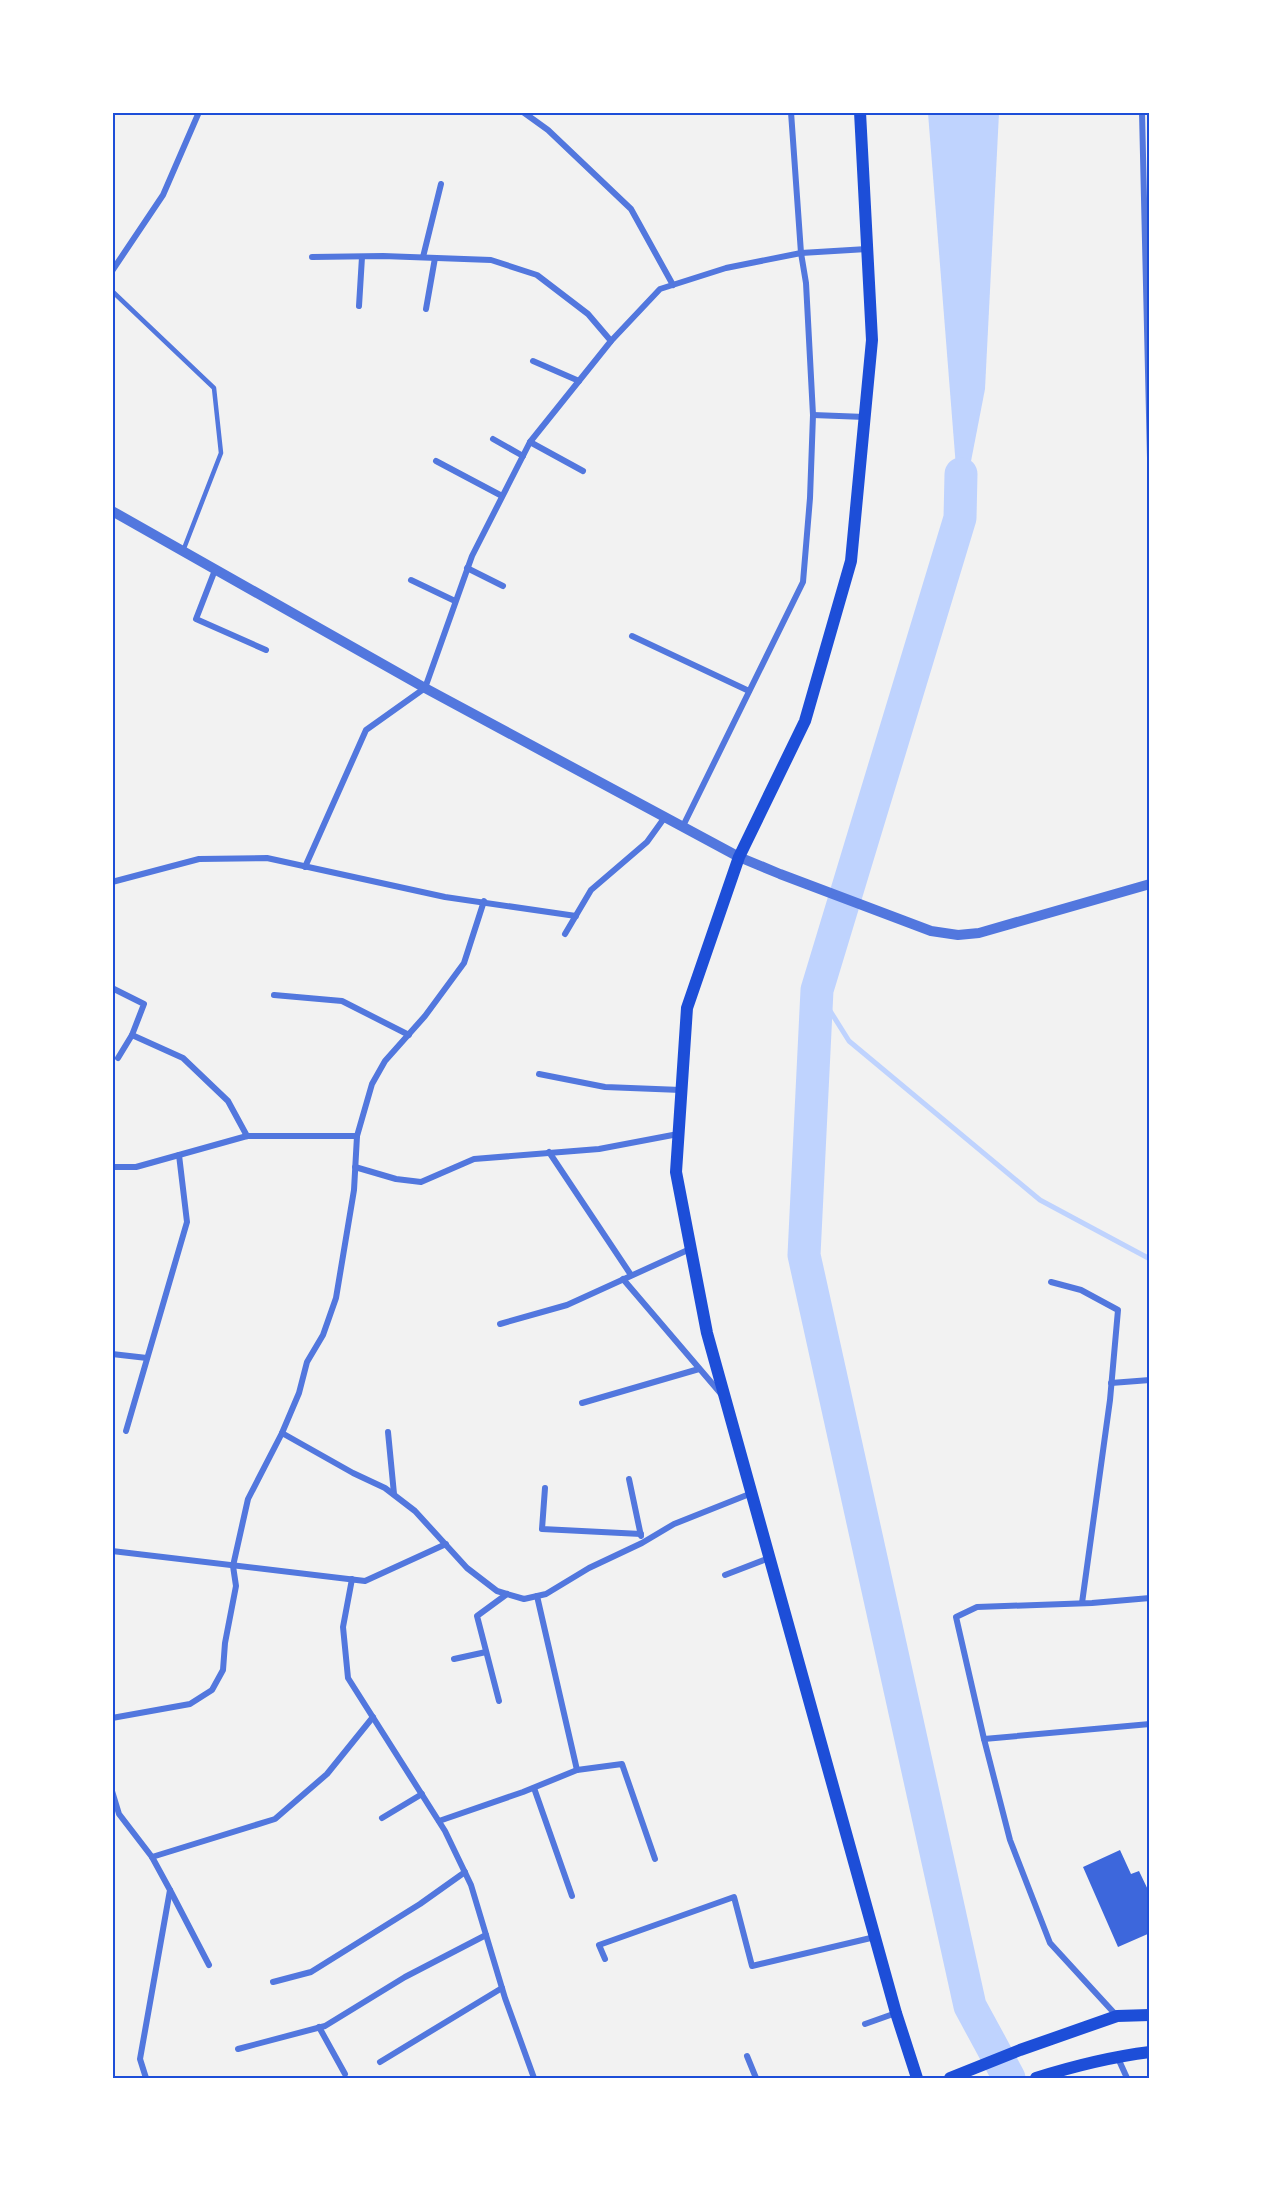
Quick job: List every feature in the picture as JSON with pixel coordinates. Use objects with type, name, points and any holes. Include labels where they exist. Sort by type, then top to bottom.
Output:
[{"type":"main road","points":[[860,112],[872,340],[850,561],[805,721],[739,857],[687,1008],[676,1172],[707,1333],[896,2013],[917,2079]]},
{"type":"main road","points":[[956,2076],[1020,2050],[1117,2016],[1149,2015]]},
{"type":"main road","points":[[1036,2078],[1117,2056],[1149,2052]]},
{"type":"main road","points":[[909,2058],[910,2079]]},
{"type":"street","points":[[112,271],[163,195],[199,112]]},
{"type":"street","points":[[524,112],[548,130],[631,209],[673,285]]},
{"type":"street","points":[[682,826],[803,582],[810,498],[813,415],[806,283],[801,253],[791,112]]},
{"type":"street","points":[[1142,112],[1149,458]]},
{"type":"street","points":[[423,257],[441,184]]},
{"type":"street","points":[[305,867],[366,730],[424,688],[467,568],[530,442],[611,341],[660,289],[726,268],[801,253],[867,249]]},
{"type":"street","points":[[312,257],[423,257],[491,260],[537,275],[588,314],[611,341]]},
{"type":"street","points":[[358,306],[362,257]]},
{"type":"street","points":[[426,309],[435,258]]},
{"type":"street","points":[[533,361],[579,381]]},
{"type":"street","points":[[813,415],[865,417]]},
{"type":"street","points":[[493,440],[523,456]]},
{"type":"street","points":[[530,442],[583,471]]},
{"type":"street","points":[[436,461],[502,496]]},
{"type":"street","points":[[112,511],[424,688],[739,857],[932,930],[958,935],[979,933],[1149,884]]},
{"type":"street","points":[[467,568],[503,586]]},
{"type":"street","points":[[215,570],[196,619],[266,650]]},
{"type":"street","points":[[411,580],[455,602]]},
{"type":"street","points":[[632,636],[749,691]]},
{"type":"street","points":[[565,934],[591,890],[646,842],[665,818]]},
{"type":"street","points":[[113,883],[199,859],[267,858],[445,897],[576,916]]},
{"type":"street","points":[[112,1718],[190,1704],[212,1690],[223,1670],[225,1643],[236,1586],[232,1566],[248,1499],[282,1433],[299,1393],[307,1362],[323,1335],[336,1298],[354,1190],[357,1136],[372,1084],[385,1061],[425,1016],[464,963],[484,902]]},
{"type":"street","points":[[112,988],[144,1004],[132,1035],[118,1058]]},
{"type":"street","points":[[274,995],[342,1001],[408,1035]]},
{"type":"street","points":[[132,1035],[183,1058],[228,1101],[247,1136]]},
{"type":"street","points":[[539,1074],[605,1087],[681,1090]]},
{"type":"street","points":[[356,1167],[396,1179],[421,1182],[474,1159],[599,1149],[678,1134]]},
{"type":"street","points":[[112,1167],[136,1167],[247,1136],[357,1136]]},
{"type":"street","points":[[549,1152],[631,1275]]},
{"type":"street","points":[[126,1431],[187,1222],[179,1155]]},
{"type":"street","points":[[500,1324],[567,1305],[691,1248]]},
{"type":"street","points":[[623,1279],[726,1400]]},
{"type":"street","points":[[1051,1282],[1081,1290],[1118,1310],[1111,1383],[1082,1603]]},
{"type":"street","points":[[112,1354],[147,1358]]},
{"type":"street","points":[[582,1403],[699,1369]]},
{"type":"street","points":[[1111,1383],[1149,1380]]},
{"type":"street","points":[[388,1432],[394,1494]]},
{"type":"street","points":[[282,1433],[343,1468],[386,1488],[416,1511],[467,1568],[497,1591],[524,1599],[546,1594],[589,1568],[642,1543],[674,1524],[752,1493]]},
{"type":"street","points":[[629,1479],[642,1543]]},
{"type":"street","points":[[545,1488],[542,1529],[640,1534]]},
{"type":"street","points":[[112,1551],[365,1581],[446,1544]]},
{"type":"street","points":[[725,1575],[770,1558]]},
{"type":"street","points":[[352,1579],[343,1627],[348,1678],[439,1821],[465,1872],[534,2079]]},
{"type":"street","points":[[499,1701],[477,1616],[507,1594]]},
{"type":"street","points":[[537,1596],[577,1770]]},
{"type":"street","points":[[1117,2016],[1050,1943],[1011,1840],[956,1617],[977,1607],[1149,1598]]},
{"type":"street","points":[[454,1659],[486,1652]]},
{"type":"street","points":[[152,1857],[275,1818],[327,1774],[373,1717]]},
{"type":"street","points":[[984,1738],[1149,1724]]},
{"type":"street","points":[[439,1821],[534,1788],[577,1770],[622,1764],[655,1859]]},
{"type":"street","points":[[534,1788],[572,1896]]},
{"type":"street","points":[[112,1791],[119,1814],[152,1857],[209,1965]]},
{"type":"street","points":[[382,1818],[422,1794]]},
{"type":"street","points":[[273,1982],[311,1972],[363,1941],[465,1872]]},
{"type":"street","points":[[146,2079],[140,2059],[170,1890]]},
{"type":"street","points":[[605,1959],[599,1945],[734,1897],[752,1966],[875,1937]]},
{"type":"street","points":[[238,2049],[325,2026],[405,1977],[486,1935]]},
{"type":"street","points":[[380,2062],[502,1988]]},
{"type":"street","points":[[865,2024],[896,2013]]},
{"type":"street","points":[[319,2027],[345,2074]]},
{"type":"street","points":[[747,2056],[756,2079]]},
{"type":"street","points":[[1117,2056],[1127,2079]]},
{"type":"lane","points":[[112,291],[214,388],[221,453],[183,551]]},
{"type":"water","points":[[928,113],[999,113],[985,389],[960,518]]},
{"type":"building","points":[[1120,1850],[1131,1874],[1139,1871],[1150,1894],[1150,1933],[1118,1947],[1083,1867]]},
{"type":"waterway","points":[[961,474],[960,518],[817,990],[804,1255],[970,2006],[1009,2078]]},
{"type":"waterway","points":[[817,990],[849,1041],[1040,1200],[1150,1259]]}]
